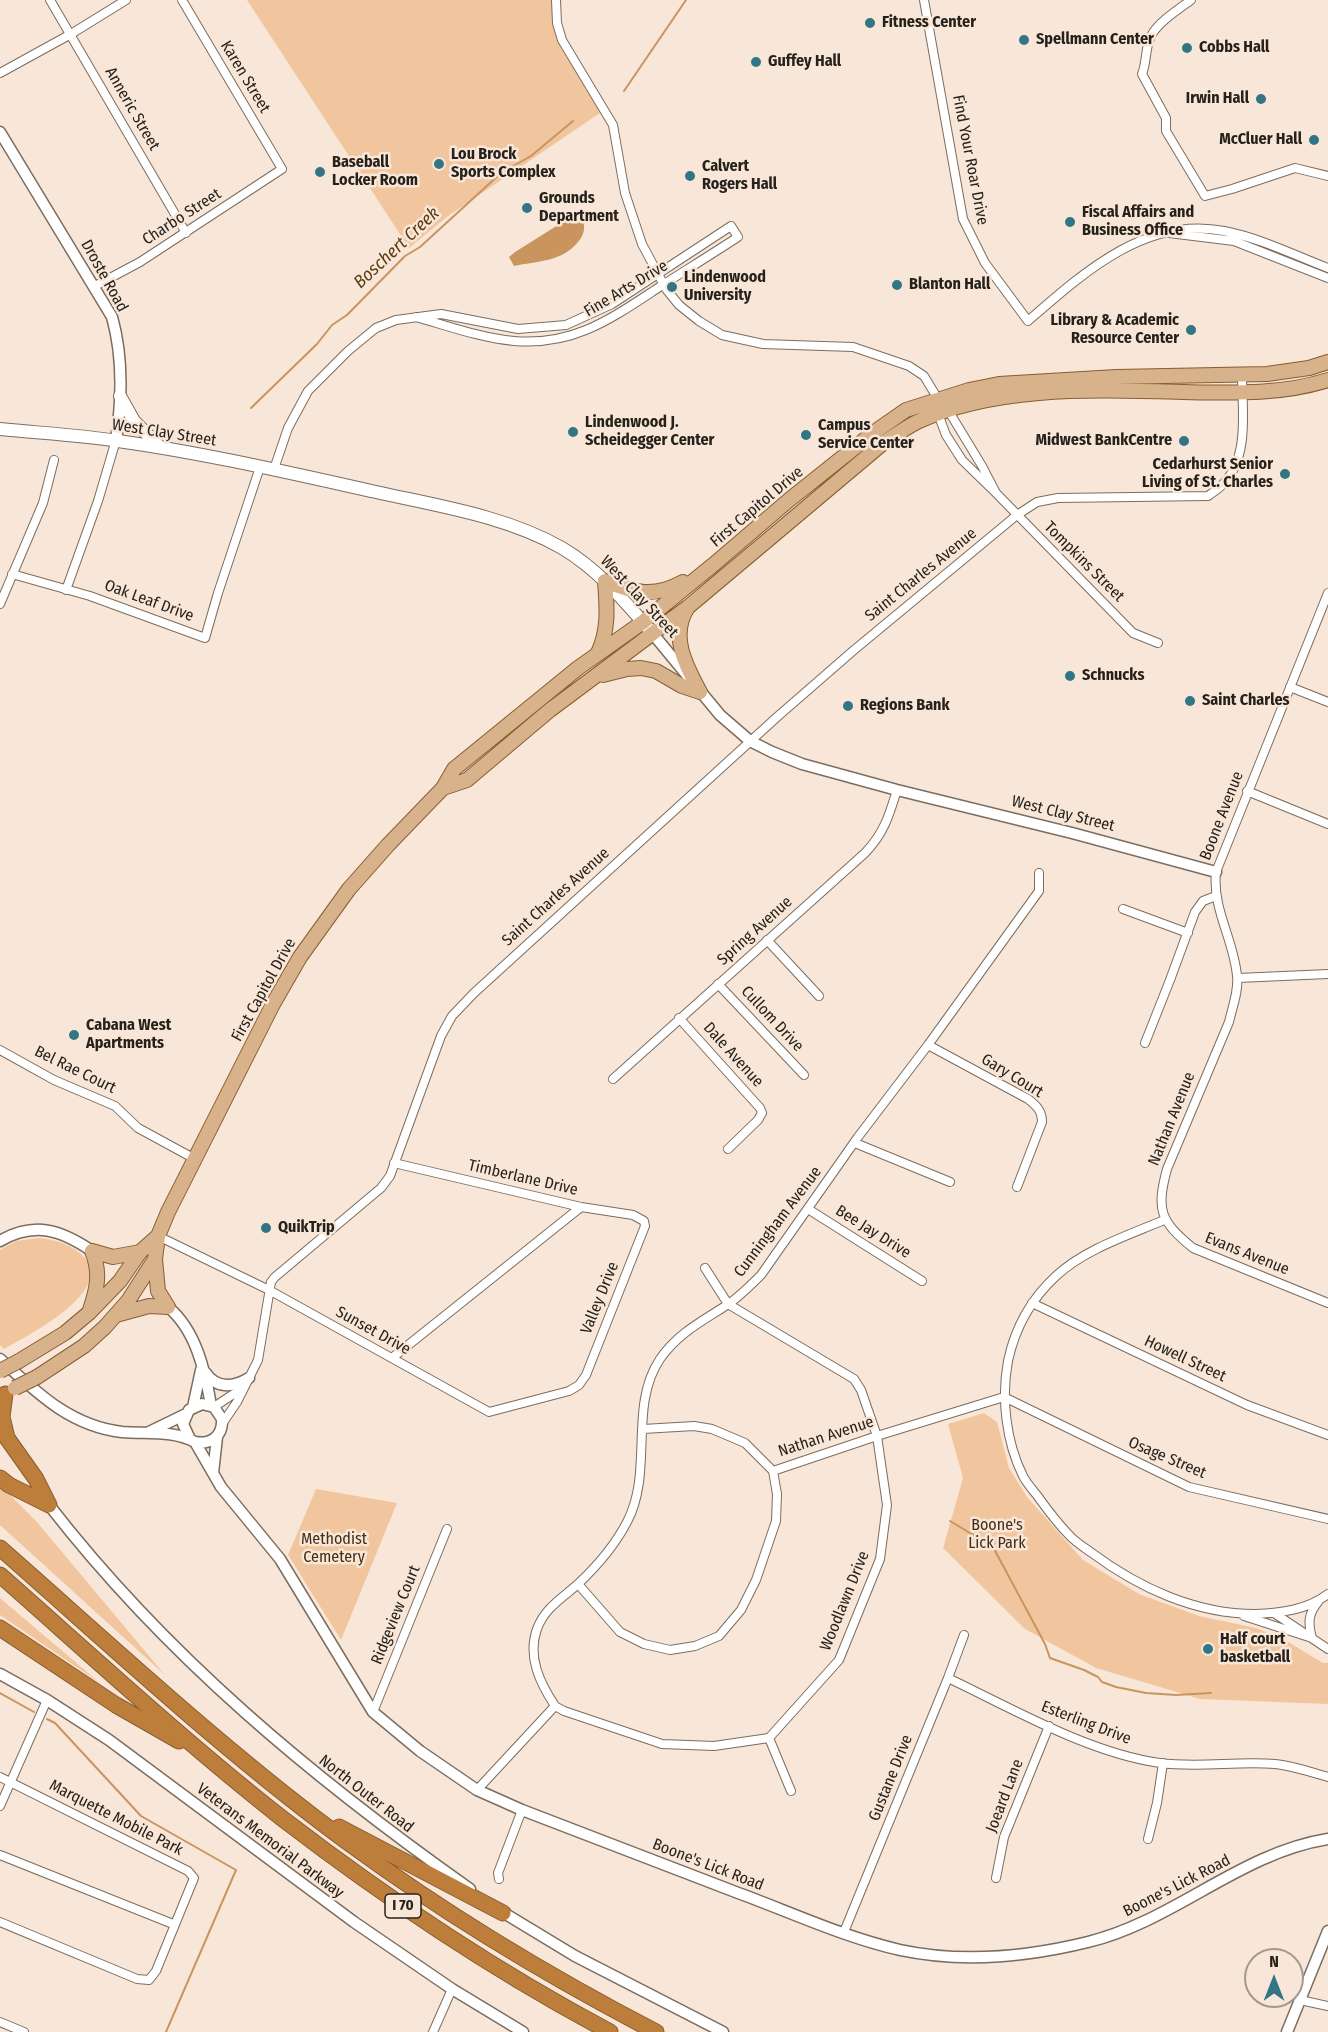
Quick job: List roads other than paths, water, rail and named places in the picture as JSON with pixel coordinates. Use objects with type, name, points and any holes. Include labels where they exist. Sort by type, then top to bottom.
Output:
[{"type":"highway","points":[[7,1393],[2,1417],[8,1438],[36,1479],[49,1505]]},
{"type":"highway","points":[[0,1478],[49,1505]]},
{"type":"highway","name":"I 70","points":[[0,1548],[184,1710],[299,1806],[454,1916],[562,1982],[656,2032]]},
{"type":"highway","name":"I 70","points":[[0,1575],[210,1759],[282,1818],[393,1899],[499,1968],[610,2032]]},
{"type":"highway","points":[[0,1628],[116,1705],[210,1759]]},
{"type":"highway","points":[[299,1806],[503,1913]]},
{"type":"main road","name":"First Capitol Drive","points":[[7,1393],[37,1377],[84,1346],[117,1316],[155,1259],[158,1236],[195,1159],[273,1004],[314,936],[368,865],[442,789],[454,769],[598,654],[643,622],[873,433],[906,410],[969,390],[999,384],[1043,380],[1267,374],[1309,368],[1328,362]]},
{"type":"main road","name":"First Capitol Drive","points":[[442,789],[466,780],[550,710],[688,607],[882,444],[915,423],[943,412],[1005,397],[1120,390],[1242,393],[1272,391],[1328,380]]},
{"type":"main road","points":[[120,396],[134,421],[161,448]]},
{"type":"main road","name":"West Clay Street","points":[[0,429],[116,440],[161,448],[274,469],[497,521],[529,532],[589,565],[653,634]]},
{"type":"main road","points":[[598,654],[607,626],[606,581],[632,592],[648,593],[669,590],[713,565]]},
{"type":"main road","points":[[688,607],[683,614],[680,637],[682,658],[700,692]]},
{"type":"main road","points":[[592,679],[627,669],[641,668],[656,671],[682,686],[700,692]]},
{"type":"main road","name":"First Capitol Drive","points":[[0,1371],[65,1333],[90,1312],[120,1281],[140,1252],[158,1236]]},
{"type":"main road","points":[[92,1251],[113,1257],[140,1252]]},
{"type":"main road","points":[[90,1312],[98,1276],[97,1263],[92,1251]]},
{"type":"main road","points":[[155,1259],[158,1291],[168,1307]]},
{"type":"main road","points":[[117,1316],[149,1306],[168,1307]]},
{"type":"street","name":"Anneric Street","points":[[50,0],[186,233]]},
{"type":"street","points":[[0,73],[71,34],[126,0]]},
{"type":"street","name":"Karen Street","points":[[182,0],[282,169]]},
{"type":"street","points":[[556,0],[557,23],[562,40],[613,125],[625,193],[642,244],[664,284],[686,310],[699,321],[722,334],[763,344],[853,347],[887,357],[924,376],[938,399]]},
{"type":"street","name":"Find Your Roar Drive","points":[[924,0],[963,219],[984,263],[1028,321],[1069,286],[1132,243],[1185,227],[1224,231],[1328,268]]},
{"type":"street","points":[[1191,0],[1170,15],[1151,35],[1146,65],[1142,74],[1166,118],[1166,131],[1205,196],[1295,168],[1328,176]]},
{"type":"street","name":"Droste Road","points":[[0,132],[95,286],[112,317],[118,339],[120,396],[116,440],[98,501],[66,590]]},
{"type":"street","name":"Charbo Street","points":[[95,286],[140,262],[282,169]]},
{"type":"street","name":"Fine Arts Drive","points":[[274,469],[288,428],[308,391],[348,351],[376,328],[396,320],[416,317],[441,314],[518,329],[560,326],[609,306],[731,226],[738,237],[593,328],[544,341],[515,341],[488,337],[416,317]]},
{"type":"street","name":"Find Your Roar Drive","points":[[1169,232],[1234,241],[1328,278]]},
{"type":"street","points":[[1017,515],[1037,502],[1058,498],[1208,496],[1224,484],[1236,463],[1242,443],[1242,375]]},
{"type":"street","name":"Tompkins Street","points":[[938,399],[943,412],[946,435],[962,460],[1133,633],[1158,643]]},
{"type":"street","name":"Tompkins Street","points":[[943,412],[982,466],[996,493]]},
{"type":"street","points":[[0,604],[43,503],[54,460]]},
{"type":"street","name":"Oak Leaf Drive","points":[[12,574],[206,638],[218,593],[260,467]]},
{"type":"street","name":"Saint Charles Avenue","points":[[222,1424],[258,1360],[269,1290],[275,1277],[381,1188],[390,1176],[441,1036],[452,1016],[521,949],[750,741],[854,650],[1017,515]]},
{"type":"street","name":"Boone Avenue","points":[[1216,896],[1216,872],[1328,593]]},
{"type":"street","name":"West Clay Street","points":[[653,634],[720,715],[750,741],[772,753],[802,764],[897,790],[1072,832],[1216,872]]},
{"type":"street","points":[[1290,687],[1328,702]]},
{"type":"street","name":"Spring Avenue","points":[[613,1079],[876,841],[886,825],[897,790]]},
{"type":"street","points":[[1247,791],[1328,824]]},
{"type":"street","name":"Cunningham Avenue","points":[[555,1706],[540,1680],[534,1663],[537,1629],[558,1599],[578,1584],[615,1544],[628,1521],[637,1500],[641,1476],[644,1409],[648,1383],[659,1360],[688,1330],[728,1304],[761,1275],[1039,891],[1038,873]]},
{"type":"street","points":[[1145,1043],[1199,905],[1208,898],[1216,896]]},
{"type":"street","name":"Nathan Avenue","points":[[1164,1220],[1161,1204],[1167,1169],[1229,1022],[1238,978],[1216,896]]},
{"type":"street","points":[[1123,909],[1188,933]]},
{"type":"street","points":[[767,940],[819,996]]},
{"type":"street","points":[[1238,978],[1328,974]]},
{"type":"street","name":"Cullom Drive","points":[[718,984],[804,1075]]},
{"type":"street","name":"Dale Avenue","points":[[680,1018],[762,1113],[758,1120],[728,1149]]},
{"type":"street","name":"Gary Court","points":[[928,1045],[1028,1099],[1039,1109],[1042,1122],[1017,1187]]},
{"type":"street","name":"Bel Rae Court","points":[[0,1050],[54,1080],[115,1106],[138,1128],[195,1159]]},
{"type":"street","points":[[855,1143],[950,1182]]},
{"type":"street","name":"Timberlane Drive","points":[[394,1163],[581,1207],[633,1215],[644,1221]]},
{"type":"street","points":[[392,1358],[581,1207]]},
{"type":"street","name":"Bee Jay Drive","points":[[808,1209],[922,1281]]},
{"type":"street","points":[[1164,1220],[1122,1238],[1057,1275],[1032,1303],[1019,1324],[1011,1349],[1004,1397],[1010,1439],[1024,1477],[1072,1538],[1110,1566],[1151,1590],[1222,1612],[1236,1613],[1274,1613],[1308,1606],[1324,1596]]},
{"type":"street","name":"Evans Avenue","points":[[1164,1220],[1193,1248],[1328,1303]]},
{"type":"street","name":"Valley Drive","points":[[579,1385],[595,1353],[645,1226],[644,1221]]},
{"type":"street","points":[[0,1240],[24,1230],[37,1229],[68,1236],[92,1251]]},
{"type":"street","name":"Sunset Drive","points":[[158,1236],[269,1290],[489,1412],[568,1391],[579,1385]]},
{"type":"street","points":[[705,1268],[728,1304]]},
{"type":"street","name":"Howell Street","points":[[1032,1303],[1248,1405],[1328,1435]]},
{"type":"street","name":"Woodlawn Drive","points":[[728,1304],[854,1379],[861,1390],[877,1436],[887,1505],[880,1559],[839,1660],[770,1738]]},
{"type":"street","points":[[168,1307],[189,1332],[208,1387],[212,1406],[220,1414],[222,1424],[217,1437],[213,1473]]},
{"type":"street","points":[[0,1359],[45,1400],[72,1417],[104,1428],[149,1432],[207,1443],[217,1437]]},
{"type":"street","points":[[201,1367],[212,1381],[225,1386],[247,1383]]},
{"type":"street","points":[[192,1440],[183,1424],[201,1367]]},
{"type":"street","points":[[149,1432],[202,1404],[212,1406],[247,1383]]},
{"type":"street","name":"Nathan Avenue","points":[[772,1471],[1004,1397]]},
{"type":"street","name":"Osage Street","points":[[1004,1397],[1189,1487],[1328,1519]]},
{"type":"street","points":[[578,1584],[620,1632],[644,1644],[670,1650],[695,1646],[719,1636],[741,1610],[756,1580],[776,1521],[777,1494],[772,1471],[745,1443],[712,1429],[694,1426],[643,1429]]},
{"type":"street","name":"Boone's Lick Road","points":[[192,1440],[221,1488],[280,1559],[373,1712],[420,1751],[477,1790],[522,1810],[844,1932],[900,1950],[962,1958],[1055,1949],[1089,1942],[1121,1931],[1152,1918],[1262,1859],[1297,1845],[1328,1839]]},
{"type":"street","name":"North Outer Road","points":[[49,1505],[109,1579],[217,1689],[289,1752],[387,1831],[503,1913],[575,1956],[723,2032]]},
{"type":"street","name":"Ridgeview Court","points":[[373,1712],[447,1529]]},
{"type":"street","points":[[1312,1638],[1309,1617],[1311,1611],[1324,1596]]},
{"type":"street","points":[[1236,1613],[1312,1638]]},
{"type":"street","points":[[1274,1613],[1328,1649]]},
{"type":"street","name":"Gustane Drive","points":[[844,1932],[964,1635]]},
{"type":"street","name":"Veterans Memorial Parkway","points":[[0,1674],[47,1700],[109,1740],[354,1922],[452,1989],[523,2032]]},
{"type":"street","name":"Esterling Drive","points":[[948,1678],[1049,1726],[1134,1758],[1163,1763],[1275,1764],[1328,1778]]},
{"type":"street","points":[[0,1806],[47,1700]]},
{"type":"street","points":[[477,1790],[555,1706],[662,1744],[714,1746],[770,1738],[791,1791]]},
{"type":"street","name":"Joeard Lane","points":[[996,1878],[1004,1837],[1049,1726]]},
{"type":"street","points":[[1148,1839],[1157,1803],[1163,1763]]},
{"type":"street","name":"Marquette Mobile Park","points":[[0,1777],[193,1875],[194,1881],[156,1971],[150,1980],[137,1979],[0,1922]]},
{"type":"street","points":[[499,1879],[498,1873],[522,1810]]},
{"type":"street","points":[[0,1855],[174,1924]]},
{"type":"street","points":[[1304,1990],[1328,1931]]},
{"type":"street","points":[[433,2032],[452,1989]]},
{"type":"street","points":[[1304,2001],[1328,2006]]},
{"type":"street","points":[[1287,2032],[1297,2008]]},
{"type":"street","points":[[0,2022],[24,2032]]},
{"type":"waterway","name":"Boschert Creek","points":[[624,91],[686,0]]},
{"type":"waterway","name":"Boschert Creek","points":[[251,408],[317,344],[332,325],[347,315],[405,256],[420,247],[501,173],[531,156],[573,121]]},
{"type":"waterway","points":[[950,1521],[993,1547],[1045,1644],[1050,1658],[1084,1670],[1098,1677],[1102,1682],[1116,1687],[1146,1693],[1176,1695],[1211,1693]]},
{"type":"waterway","points":[[0,1693],[34,1712]]},
{"type":"waterway","points":[[47,1719],[55,1723],[141,1816],[236,1870],[166,2032]]},
{"type":"place","name":"Fitness Center","points":[[870,23]]},
{"type":"place","name":"Spellmann Center","points":[[1024,40]]},
{"type":"place","name":"Cobbs Hall","points":[[1187,48]]},
{"type":"place","name":"Guffey Hall","points":[[756,62]]},
{"type":"place","name":"Irwin Hall","points":[[1261,99]]},
{"type":"place","name":"McCluer Hall","points":[[1314,140]]},
{"type":"place","name":"Lou Brock Sports Complex","points":[[439,164]]},
{"type":"place","name":"Baseball Locker Room","points":[[320,172]]},
{"type":"place","name":"Calvert Rogers Hall","points":[[690,176]]},
{"type":"place","name":"Grounds Department","points":[[527,208]]},
{"type":"place","name":"Fiscal Affairs and Business Office","points":[[1070,222]]},
{"type":"place","name":"Blanton Hall","points":[[897,285]]},
{"type":"place","name":"Lindenwood University","points":[[672,287]]},
{"type":"place","name":"Library & Academic Resource Center","points":[[1191,330]]},
{"type":"place","name":"Lindenwood J. Scheidegger Center","points":[[573,432]]},
{"type":"place","name":"Campus Service Center","points":[[806,435]]},
{"type":"place","name":"Midwest BankCentre","points":[[1184,441]]},
{"type":"place","name":"Cedarhurst Senior Living of St. Charles","points":[[1285,474]]},
{"type":"place","name":"Schnucks","points":[[1070,676]]},
{"type":"place","name":"Saint Charles","points":[[1190,701]]},
{"type":"place","name":"Regions Bank","points":[[848,706]]},
{"type":"place","name":"Cabana West Apartments","points":[[74,1035]]},
{"type":"place","name":"QuikTrip","points":[[266,1228]]},
{"type":"place","name":"Half court basketball","points":[[1208,1649]]},
{"type":"park label","name":"Boone's Lick Park","points":[[997,1535]]},
{"type":"park label","name":"Methodist Cemetery","points":[[334,1549]]}]
